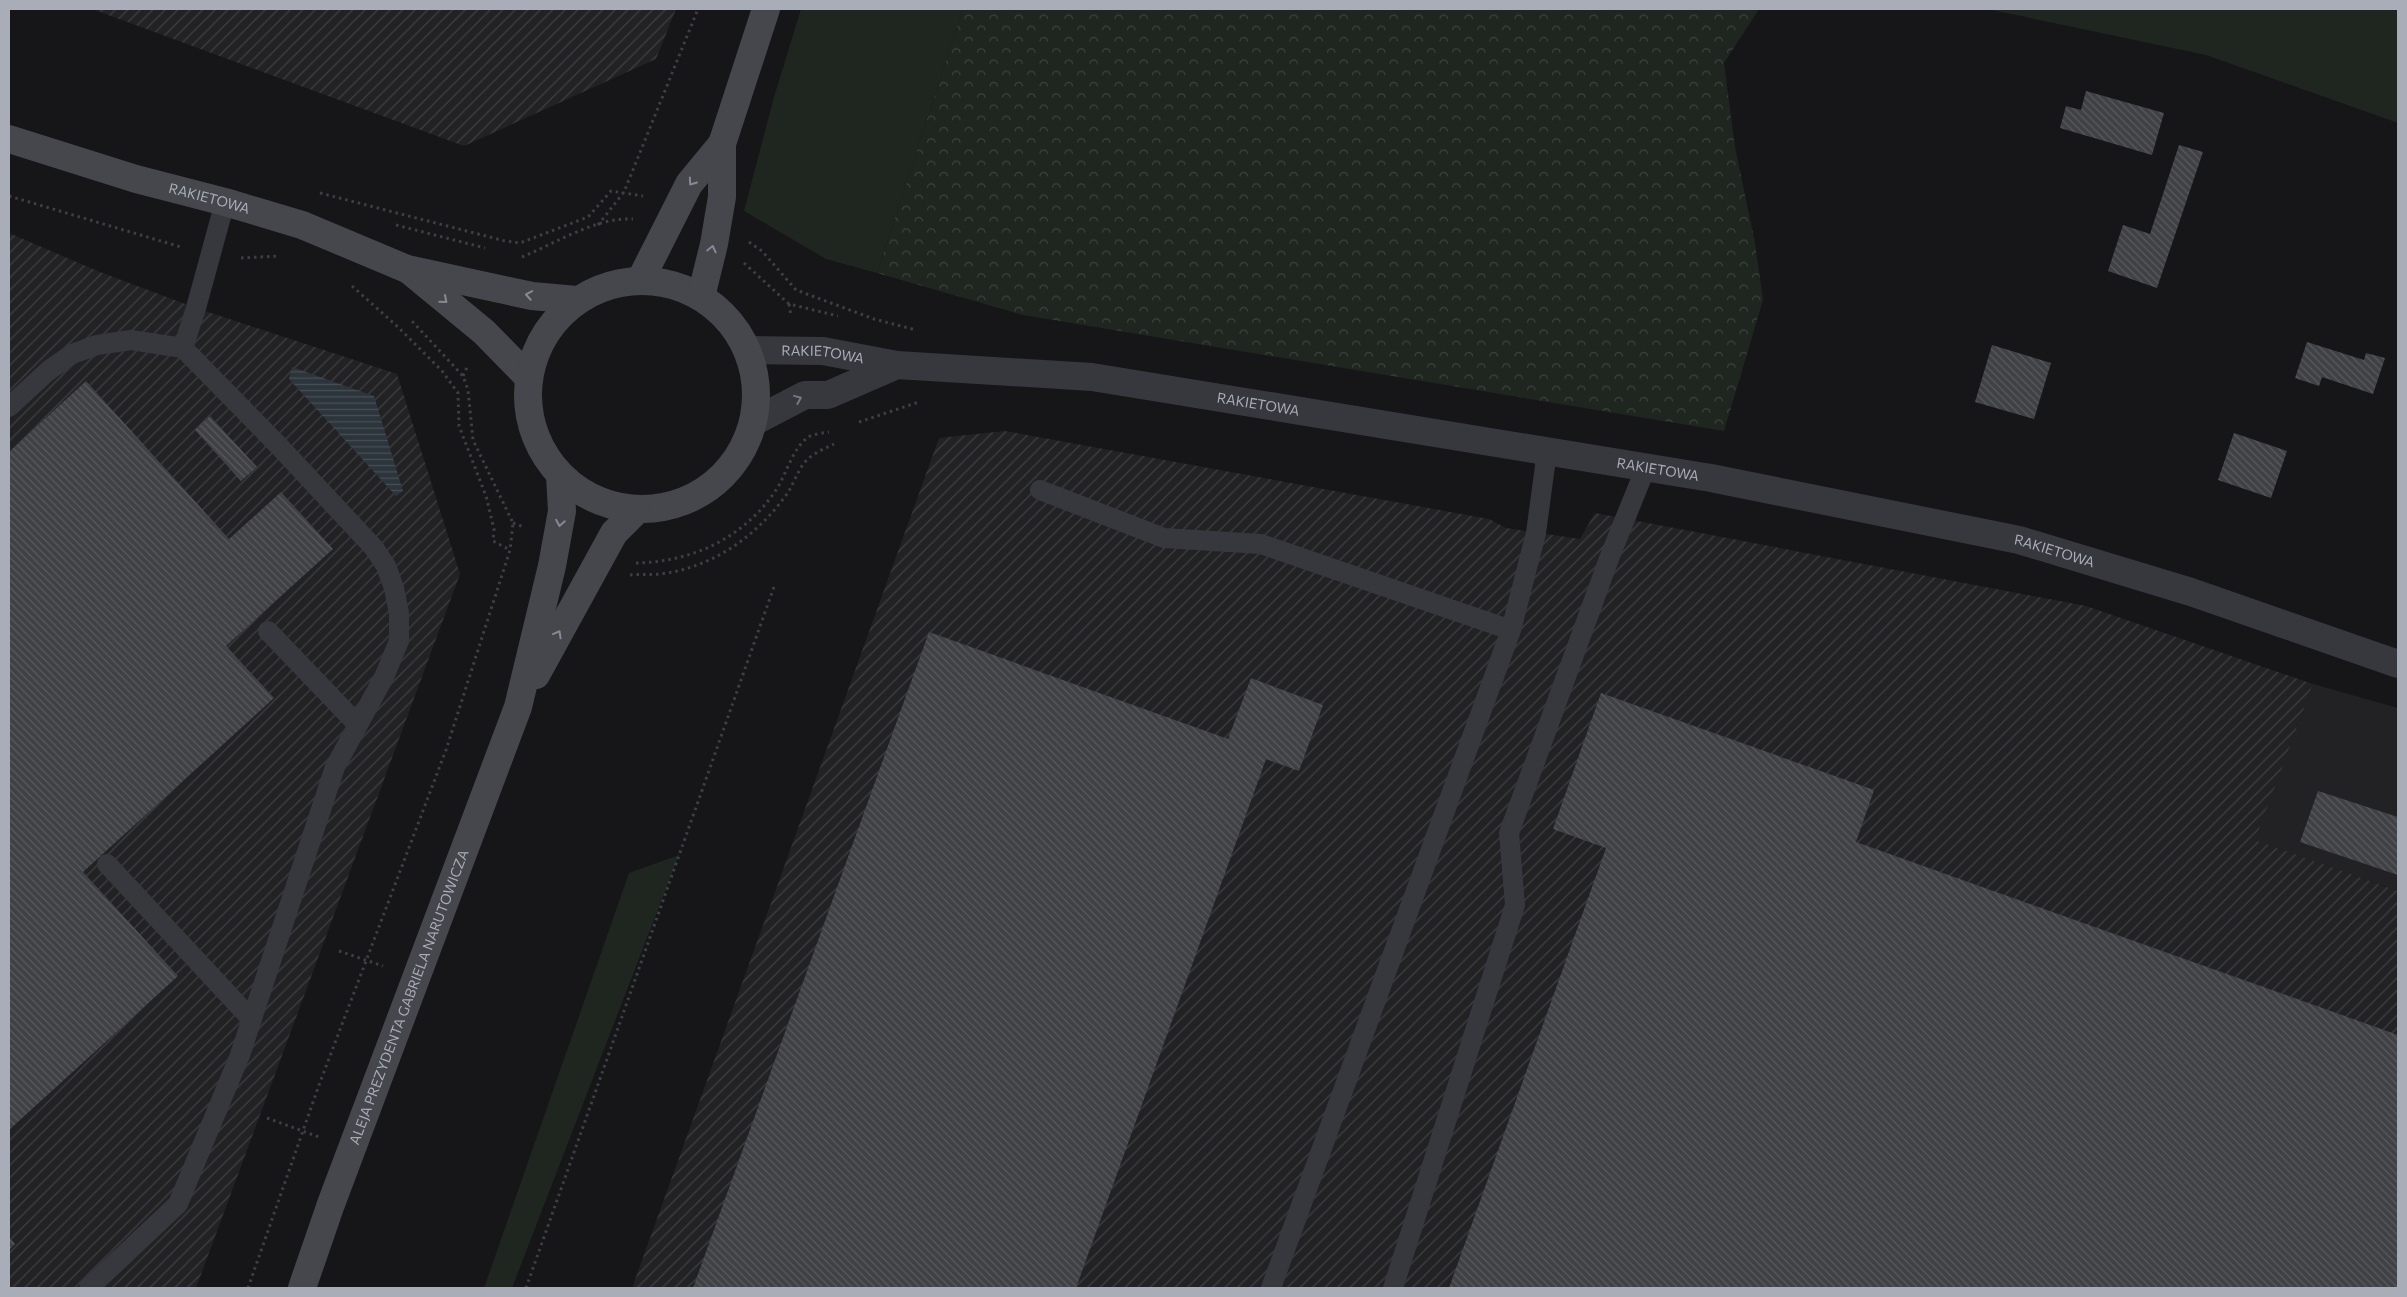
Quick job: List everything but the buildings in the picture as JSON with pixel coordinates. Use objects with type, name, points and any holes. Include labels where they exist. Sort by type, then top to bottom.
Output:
[{"type":"street","points":[[701,297],[722,197],[722,144],[766,9]]},
{"type":"street","name":"RAKIETOWA","points":[[9,139],[136,179],[225,202],[302,225],[407,268],[532,296],[577,300]]},
{"type":"street","points":[[640,280],[689,184],[722,144]]},
{"type":"street","name":"RAKIETOWA","points":[[407,268],[484,332],[528,378]]},
{"type":"street","points":[[640,280],[664,282],[691,290],[701,297],[714,305],[734,325],[748,350],[757,384],[755,421],[744,450],[724,476],[699,496],[669,507],[637,510],[609,505],[582,493],[560,475],[544,454],[533,430],[528,404],[528,378],[534,355],[545,334],[559,315],[577,300],[604,286],[640,280]]},
{"type":"street","name":"RAKIETOWA","points":[[748,350],[823,351],[898,365],[1092,378],[1711,478],[2019,540],[2191,592],[2398,664]]},
{"type":"street","name":"RAKIETOWA","points":[[755,421],[805,396],[828,395],[898,365]]},
{"type":"street","name":"ALEJA PREZYDENTA GABRIELA NARUTOWICZA","points":[[302,1288],[518,707],[559,530],[562,511],[560,475]]},
{"type":"street","name":"ALEJA PREZYDENTA GABRIELA NARUTOWICZA","points":[[518,707],[614,533],[637,510]]},
{"type":"lane","points":[[183,348],[225,202]]},
{"type":"lane","points":[[9,407],[48,372],[72,354],[97,344],[131,340],[183,348],[361,534],[386,566],[394,588],[399,613],[399,642],[384,677],[335,768],[240,1055],[178,1204],[89,1288]]},
{"type":"lane","points":[[1271,1288],[1511,630],[1536,533],[1547,451]]},
{"type":"lane","points":[[1393,1288],[1515,905],[1509,833],[1610,556],[1646,467]]},
{"type":"lane","points":[[1040,490],[1164,538],[1261,544],[1511,630]]},
{"type":"lane","points":[[268,631],[358,725]]},
{"type":"lane","points":[[107,864],[252,1020]]},
{"type":"path","points":[[597,226],[624,192],[698,9]]},
{"type":"path","points":[[313,191],[505,241],[520,243],[588,217],[611,191],[624,192]]},
{"type":"path","points":[[521,258],[597,226],[622,219],[638,220]]},
{"type":"path","points":[[717,225],[737,234],[762,251],[796,290],[874,318],[926,330]]},
{"type":"path","points":[[738,259],[790,304]]},
{"type":"path","points":[[442,371],[458,393],[459,426],[486,496],[494,529],[493,541],[510,550]]},
{"type":"path","points":[[248,1288],[303,1129],[446,750],[510,550],[513,522],[474,440],[468,390],[463,376]]},
{"type":"path","points":[[850,425],[928,399]]},
{"type":"path","points":[[630,563],[678,560],[711,546],[738,531],[774,493],[794,456],[808,438],[832,431]]},
{"type":"path","points":[[624,576],[661,574],[692,566],[728,551],[758,528],[776,510],[790,491],[806,462],[814,455],[834,444]]},
{"type":"path","points":[[526,1288],[776,584]]},
{"type":"path","points":[[339,951],[417,978]]},
{"type":"path","points":[[267,1118],[303,1129],[351,1152]]},
{"type":"shaded area","points":[[92,9],[676,9],[656,59],[464,146]]},
{"type":"shaded area","points":[[9,233],[100,272],[196,308],[397,374],[460,574],[196,1288],[9,1288]]},
{"type":"shaded area","points":[[292,367],[374,396],[403,491],[396,496],[289,379]]},
{"type":"shaded area","points":[[1005,431],[1489,519],[1506,528],[1580,539],[1595,513],[2086,606],[2313,684],[2255,840],[2398,891],[2398,1288],[632,1288],[939,438]]},
{"type":"shaded area","points":[[2313,684],[2398,708],[2398,891],[2254,840]]},
{"type":"green space","points":[[801,9],[963,9],[877,273],[826,259],[744,211],[774,97]]},
{"type":"green space","points":[[963,9],[1759,9],[1724,63],[1735,147],[1755,243],[1763,300],[1724,431],[1023,315],[877,273]]},
{"type":"green space","points":[[1987,9],[2398,9],[2398,123],[2206,55]]},
{"type":"green space","points":[[679,855],[512,1288],[484,1288],[629,873]]}]
